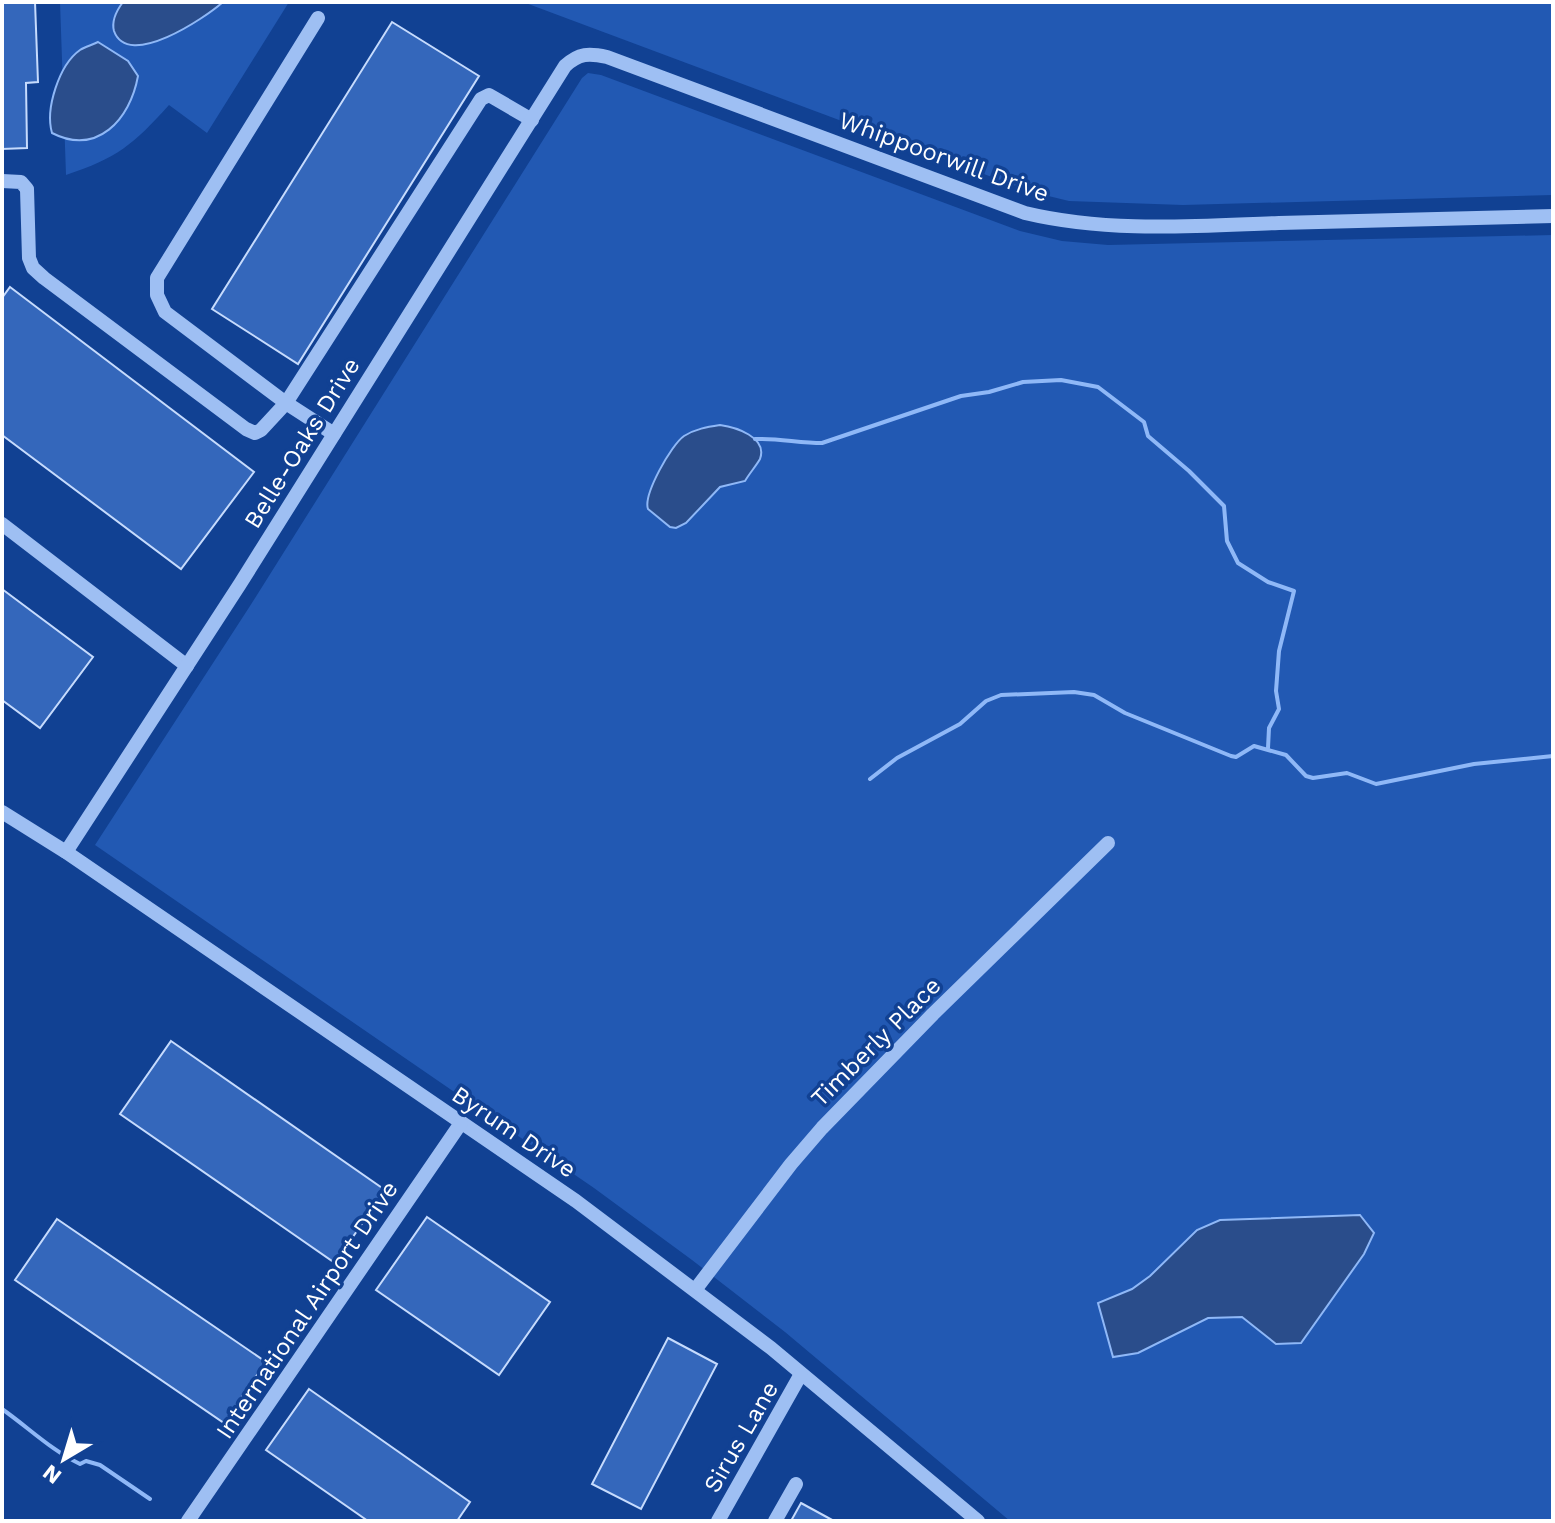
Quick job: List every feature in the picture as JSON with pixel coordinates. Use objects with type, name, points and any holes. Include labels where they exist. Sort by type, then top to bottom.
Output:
[{"type":"street","points":[[318,18],[157,278],[157,295],[165,312],[286,403],[334,434]]},
{"type":"street","name":"Whippoorwill Drive","points":[[575,58],[585,54],[607,57],[1025,213],[1065,222],[1109,226],[1183,226],[1553,216]]},
{"type":"street","name":"Belle-Oaks Drive","points":[[66,852],[187,666],[565,66],[575,58]]},
{"type":"street","points":[[2,181],[21,182],[27,189],[29,258],[33,268],[255,433],[286,403],[481,99],[489,95],[532,120]]},
{"type":"street","points":[[2,524],[187,666]]},
{"type":"street","name":"Byrum Drive","points":[[2,812],[66,852],[576,1201],[801,1374],[978,1521]]},
{"type":"street","name":"Timberly Place","points":[[695,1290],[782,1175],[822,1128],[1108,843]]},
{"type":"street","name":"International Airport Drive","points":[[188,1521],[461,1123]]},
{"type":"street","name":"Sirus Lane","points":[[718,1521],[801,1374]]},
{"type":"street","points":[[775,1521],[796,1484]]},
{"type":"shaded area","points":[[60,2],[289,2],[207,133],[169,105],[123,149],[99,163],[66,175]]},
{"type":"shaded area","points":[[123,2],[223,2],[167,37],[134,45],[122,42],[114,31],[114,19]]},
{"type":"shaded area","points":[[523,2],[1553,2],[1553,195],[1183,205],[1069,201],[1032,192]]},
{"type":"shaded area","points":[[98,42],[128,61],[138,76],[128,107],[109,130],[97,137],[68,139],[52,133],[50,112],[60,77],[72,57]]},
{"type":"shaded area","points":[[588,73],[601,75],[1020,231],[1062,241],[1108,245],[1553,235],[1553,1521],[1010,1521],[785,1332],[692,1260],[594,1188],[95,845]]},
{"type":"shaded area","points":[[720,425],[749,434],[755,439],[761,451],[760,459],[745,481],[720,487],[686,523],[676,528],[670,527],[648,509],[650,493],[659,471],[684,436]]},
{"type":"shaded area","points":[[1360,1215],[1374,1233],[1364,1254],[1301,1343],[1276,1344],[1242,1317],[1208,1318],[1138,1353],[1113,1357],[1098,1303],[1132,1289],[1150,1276],[1197,1230],[1220,1220]]},
{"type":"building","points":[[2,2],[35,2],[38,82],[26,83],[27,148],[2,149]]},
{"type":"building","points":[[392,22],[479,76],[298,364],[212,309]]},
{"type":"building","points":[[10,287],[254,472],[181,569],[2,435],[2,298]]},
{"type":"building","points":[[2,589],[93,657],[40,728],[2,700]]},
{"type":"building","points":[[171,1041],[385,1190],[335,1263],[120,1114]]},
{"type":"building","points":[[427,1217],[550,1302],[499,1375],[376,1290]]},
{"type":"building","points":[[57,1219],[266,1362],[224,1423],[15,1280]]},
{"type":"building","points":[[668,1338],[717,1364],[641,1509],[592,1484]]},
{"type":"building","points":[[309,1389],[470,1502],[457,1521],[368,1521],[266,1450]]},
{"type":"building","points":[[801,1503],[834,1521],[791,1521]]},
{"type":"waterway","points":[[755,439],[822,443],[961,396],[1023,382],[1061,380],[1098,387],[1144,422],[1148,436],[1224,506],[1227,541],[1238,563],[1268,582],[1294,591],[1279,651],[1276,691],[1279,709],[1269,728],[1268,748]]},
{"type":"waterway","points":[[870,779],[897,758],[960,724],[986,701],[1001,695],[1074,692],[1094,695],[1125,713],[1231,756],[1236,757],[1254,746],[1286,755],[1306,776],[1313,778],[1347,773],[1376,784],[1474,764],[1553,756]]},
{"type":"waterway","points":[[2,1409],[69,1458],[80,1464],[86,1461],[100,1465],[150,1499]]}]
